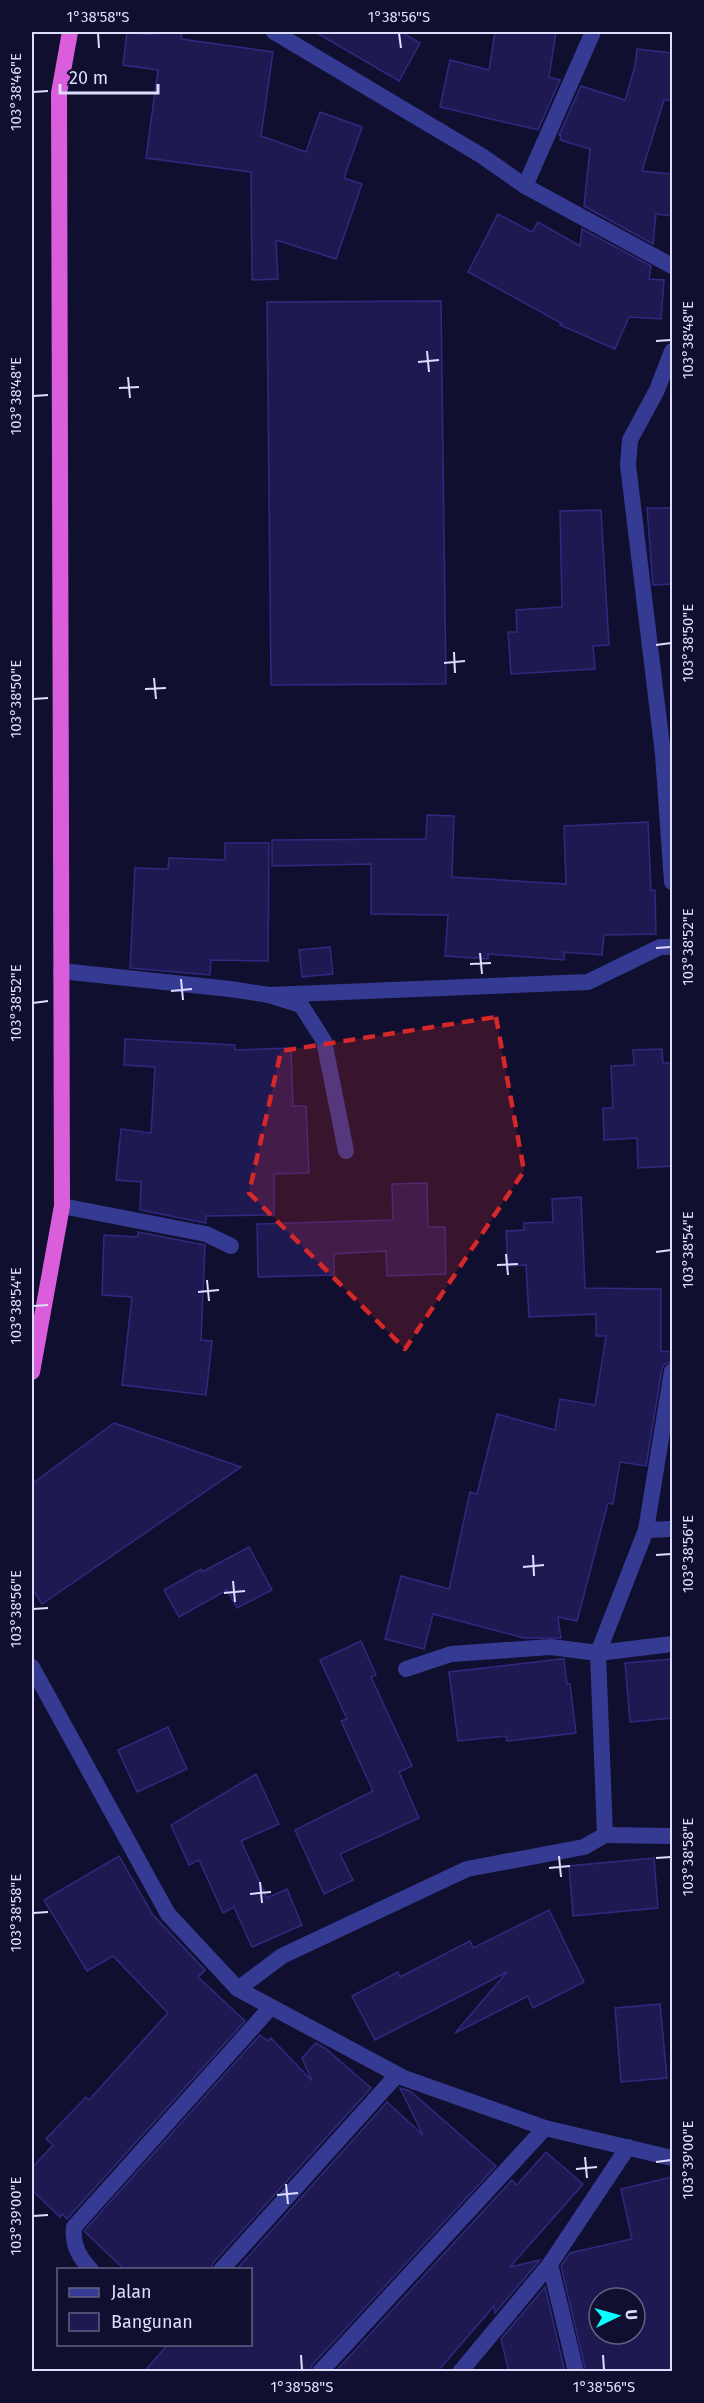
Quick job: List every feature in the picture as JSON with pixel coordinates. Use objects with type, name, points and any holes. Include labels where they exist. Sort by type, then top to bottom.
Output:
[{"type":"highway","points":[[32,1372],[62,1206],[59,93],[70,32]]},
{"type":"street","points":[[274,32],[482,156],[525,186],[672,266]]},
{"type":"street","points":[[525,186],[594,32]]},
{"type":"street","points":[[672,351],[657,390],[630,440],[628,465],[663,754],[672,882]]},
{"type":"street","points":[[62,971],[269,995],[588,981],[660,947],[672,947]]},
{"type":"street","points":[[269,995],[300,1005],[324,1041],[346,1151]]},
{"type":"street","points":[[62,1206],[206,1234],[231,1246]]},
{"type":"street","points":[[605,1835],[598,1653],[646,1530],[672,1371]]},
{"type":"street","points":[[646,1530],[672,1529]]},
{"type":"street","points":[[406,1669],[451,1654],[551,1647],[598,1653],[672,1644]]},
{"type":"street","points":[[32,1667],[168,1914],[238,1989],[397,2075],[545,2128],[672,2158]]},
{"type":"street","points":[[238,1989],[282,1956],[467,1869],[584,1847],[605,1835],[672,1836]]},
{"type":"street","points":[[89,2268],[80,2259],[75,2247],[74,2227],[272,2007]]},
{"type":"street","points":[[223,2268],[397,2075]]},
{"type":"street","points":[[320,2372],[545,2128]]},
{"type":"street","points":[[460,2372],[550,2264],[628,2147]]},
{"type":"street","points":[[550,2264],[576,2372]]},
{"type":"highlighted area","points":[[496,1017],[524,1171],[405,1349],[249,1193],[281,1051]]},
{"type":"building","points":[[127,32],[152,35],[153,32],[182,32],[181,39],[273,52],[261,136],[306,152],[320,112],[362,127],[344,178],[362,184],[336,259],[276,240],[278,279],[252,280],[251,172],[146,158],[158,70],[123,65]]},
{"type":"building","points":[[315,32],[401,32],[420,43],[399,81]]},
{"type":"building","points":[[495,32],[556,32],[549,77],[560,80],[538,130],[440,107],[450,60],[489,70]]},
{"type":"building","points":[[637,49],[672,53],[672,100],[664,100],[642,171],[672,174],[672,216],[656,214],[653,244],[584,206],[590,149],[560,140],[561,135],[559,135],[581,86],[625,100],[635,66]]},
{"type":"building","points":[[498,214],[532,232],[538,222],[580,246],[582,229],[651,266],[649,279],[664,280],[661,319],[629,317],[615,349],[560,325],[561,323],[468,272]]},
{"type":"building","points":[[441,301],[446,684],[271,685],[267,302]]},
{"type":"building","points":[[647,508],[672,508],[672,584],[653,585]]},
{"type":"building","points":[[601,510],[609,645],[593,646],[595,669],[511,674],[508,632],[517,632],[516,610],[562,607],[560,511]]},
{"type":"building","points":[[427,815],[454,816],[452,877],[566,884],[564,826],[648,822],[651,891],[655,890],[656,934],[604,935],[602,955],[564,952],[564,960],[488,954],[488,959],[445,956],[448,915],[371,914],[371,864],[272,866],[272,840],[426,839]]},
{"type":"building","points":[[225,843],[269,843],[268,961],[211,960],[210,975],[130,968],[135,868],[168,869],[169,858],[225,860]]},
{"type":"building","points":[[330,947],[333,974],[302,977],[299,950]]},
{"type":"building","points":[[125,1039],[235,1045],[235,1050],[291,1048],[293,1106],[306,1106],[309,1173],[274,1174],[274,1215],[206,1216],[206,1223],[140,1210],[141,1182],[116,1180],[121,1129],[151,1133],[155,1067],[124,1065]]},
{"type":"building","points":[[662,1049],[663,1063],[672,1063],[672,1166],[638,1168],[637,1138],[604,1140],[603,1108],[613,1108],[611,1066],[634,1065],[633,1050]]},
{"type":"building","points":[[427,1183],[428,1227],[445,1227],[446,1274],[387,1276],[386,1251],[334,1254],[334,1275],[258,1277],[257,1224],[393,1220],[392,1184]]},
{"type":"building","points":[[581,1197],[585,1288],[661,1289],[661,1351],[672,1352],[672,1361],[664,1364],[662,1369],[646,1466],[620,1462],[613,1504],[608,1503],[577,1621],[558,1617],[561,1638],[524,1638],[433,1614],[424,1649],[385,1639],[401,1576],[449,1589],[470,1492],[477,1494],[497,1414],[555,1430],[560,1399],[595,1405],[606,1336],[596,1336],[596,1314],[529,1317],[526,1265],[508,1266],[506,1231],[524,1230],[524,1223],[553,1222],[552,1199]]},
{"type":"building","points":[[138,1232],[205,1245],[201,1340],[212,1341],[206,1395],[122,1385],[132,1297],[102,1295],[104,1235],[138,1237]]},
{"type":"building","points":[[114,1423],[241,1467],[42,1604],[32,1588],[32,1484]]},
{"type":"building","points":[[249,1547],[272,1590],[237,1608],[227,1590],[179,1617],[164,1590],[201,1569],[202,1572]]},
{"type":"building","points":[[361,1641],[376,1675],[371,1677],[412,1766],[399,1772],[419,1818],[340,1854],[353,1880],[324,1894],[295,1830],[373,1791],[341,1721],[347,1719],[320,1660]]},
{"type":"building","points":[[564,1659],[567,1684],[570,1684],[576,1733],[507,1741],[506,1736],[458,1741],[449,1672]]},
{"type":"building","points":[[672,1659],[672,1718],[630,1722],[625,1663]]},
{"type":"building","points":[[168,1727],[187,1769],[137,1792],[118,1750]]},
{"type":"building","points":[[256,1774],[279,1824],[241,1841],[267,1898],[287,1889],[302,1925],[252,1947],[234,1907],[223,1913],[199,1860],[189,1865],[171,1825]]},
{"type":"building","points":[[119,1856],[153,1915],[205,1970],[198,1977],[245,2021],[67,2219],[62,2214],[60,2217],[32,2190],[32,2168],[53,2145],[46,2139],[86,2097],[89,2100],[168,2013],[113,1956],[87,1971],[44,1900]]},
{"type":"building","points":[[654,1858],[658,1908],[573,1916],[569,1866]]},
{"type":"building","points":[[549,1910],[584,1982],[533,2008],[528,1996],[455,2033],[507,1972],[375,2040],[352,1996],[398,1972],[400,1977],[470,1941],[473,1948]]},
{"type":"building","points":[[660,2004],[667,2078],[621,2082],[615,2008]]},
{"type":"building","points":[[260,2035],[268,2041],[271,2038],[312,2081],[302,2058],[316,2043],[325,2048],[371,2088],[213,2263],[212,2268],[123,2268],[84,2231]]},
{"type":"building","points":[[400,2088],[410,2091],[496,2166],[312,2365],[310,2372],[144,2372],[166,2346],[252,2346],[252,2268],[238,2268],[387,2102],[423,2135]]},
{"type":"building","points":[[546,2152],[583,2184],[510,2267],[540,2260],[495,2313],[494,2306],[437,2372],[335,2372],[512,2180],[517,2185]]},
{"type":"building","points":[[672,2177],[672,2372],[586,2372],[561,2266],[570,2253],[632,2239],[621,2189]]},
{"type":"building","points":[[545,2287],[565,2372],[509,2372],[501,2339]]}]
